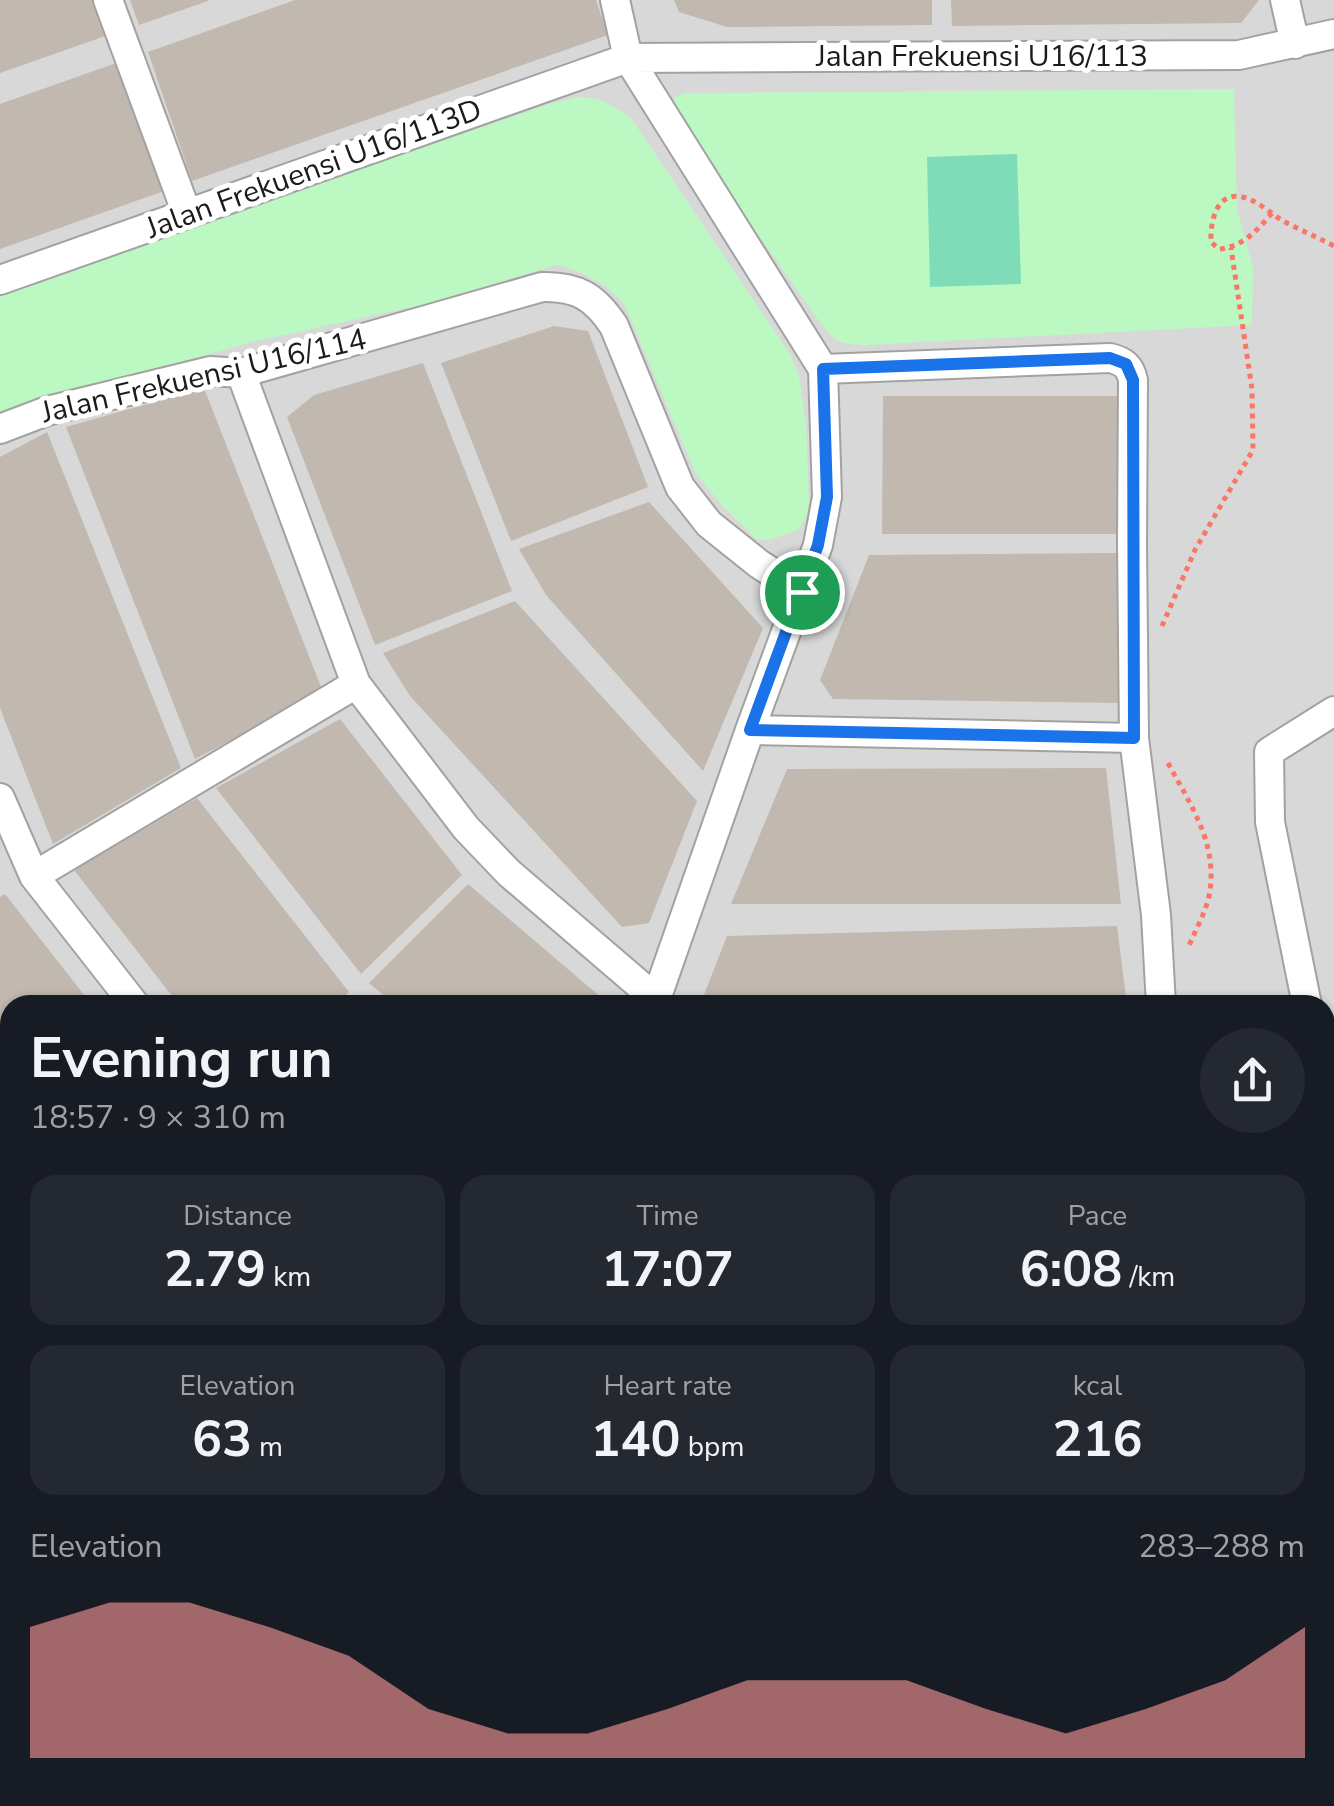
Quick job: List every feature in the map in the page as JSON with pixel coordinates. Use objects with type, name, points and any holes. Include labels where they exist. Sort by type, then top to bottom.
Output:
[{"type":"street","points":[[108,0],[187,214]]},
{"type":"street","points":[[615,0],[628,58],[823,369],[827,497],[818,545],[657,995]]},
{"type":"street","points":[[1285,0],[1295,44]]},
{"type":"street","name":"Jalan Frekuensi U16/113","points":[[628,58],[1239,56],[1334,34]]},
{"type":"street","name":"Jalan Frekuensi U16/113D","points":[[0,280],[628,58]]},
{"type":"street","name":"Jalan Frekuensi U16/114","points":[[0,428],[47,411],[210,370],[242,372],[542,287],[564,286],[602,308],[614,326],[680,487],[709,524],[802,592]]},
{"type":"street","points":[[823,369],[1110,358],[1126,364],[1133,380],[1134,738],[1156,915],[1160,995]]},
{"type":"street","points":[[242,372],[356,684],[466,828],[509,873],[647,995]]},
{"type":"street","points":[[34,876],[356,684]]},
{"type":"street","points":[[1306,995],[1270,822],[1269,752],[1334,711]]},
{"type":"street","points":[[750,730],[1134,738]]},
{"type":"street","points":[[0,798],[34,876],[127,995]]},
{"type":"path","points":[[1272,213],[1249,238],[1232,248],[1218,249],[1211,242],[1213,216],[1220,203],[1228,197],[1242,196],[1334,246]]},
{"type":"path","points":[[1158,637],[1195,550],[1253,450],[1252,388],[1232,248]]},
{"type":"path","points":[[1168,763],[1202,827],[1212,865],[1208,899],[1181,963]]},
{"type":"shaded area","points":[[0,0],[1334,0],[1334,995],[0,995]]},
{"type":"green space","points":[[1234,89],[1237,209],[1253,267],[1252,325],[866,345],[838,341],[819,321],[673,108],[675,97],[685,93]]},
{"type":"green space","points":[[578,97],[606,103],[631,118],[790,354],[799,376],[806,424],[809,502],[806,518],[798,530],[770,540],[756,539],[720,503],[695,472],[625,306],[595,280],[557,265],[421,305],[252,342],[38,402],[0,417],[0,290]]},
{"type":"green space","points":[[1017,154],[1021,284],[930,287],[927,157]]},
{"type":"building","points":[[0,0],[99,0],[111,34],[0,73]]},
{"type":"building","points":[[130,0],[208,0],[208,1],[139,25]]},
{"type":"building","points":[[295,0],[596,0],[608,35],[192,181],[148,52]]},
{"type":"building","points":[[674,0],[932,0],[932,25],[727,27],[679,12]]},
{"type":"building","points":[[951,0],[1259,0],[1241,23],[952,26]]},
{"type":"building","points":[[122,61],[167,190],[0,249],[0,104]]},
{"type":"building","points":[[554,326],[588,331],[648,487],[511,541],[441,363]]},
{"type":"building","points":[[423,363],[512,591],[375,645],[287,417],[314,395]]},
{"type":"building","points":[[204,388],[323,692],[195,759],[66,427]]},
{"type":"building","points":[[883,396],[1124,396],[1123,534],[882,534]]},
{"type":"building","points":[[47,432],[181,768],[53,844],[0,708],[0,457]]},
{"type":"building","points":[[649,502],[763,628],[703,771],[546,595],[519,549]]},
{"type":"building","points":[[1121,553],[1122,703],[833,699],[820,680],[869,555]]},
{"type":"building","points":[[515,601],[697,801],[649,923],[622,927],[410,696],[383,653]]},
{"type":"building","points":[[340,719],[462,875],[361,974],[216,788]]},
{"type":"building","points":[[1106,768],[1121,904],[731,904],[787,769]]},
{"type":"building","points":[[197,798],[349,992],[171,995],[74,870]]},
{"type":"building","points":[[468,884],[598,995],[383,995],[369,983]]},
{"type":"building","points":[[5,894],[84,995],[0,995],[0,897]]},
{"type":"building","points":[[1117,926],[1126,995],[704,995],[727,936]]},
{"type":"route","points":[[1110,358],[1126,364],[1133,380],[1134,738],[750,730],[802,592],[818,545],[827,497],[823,369],[1110,358]]}]
